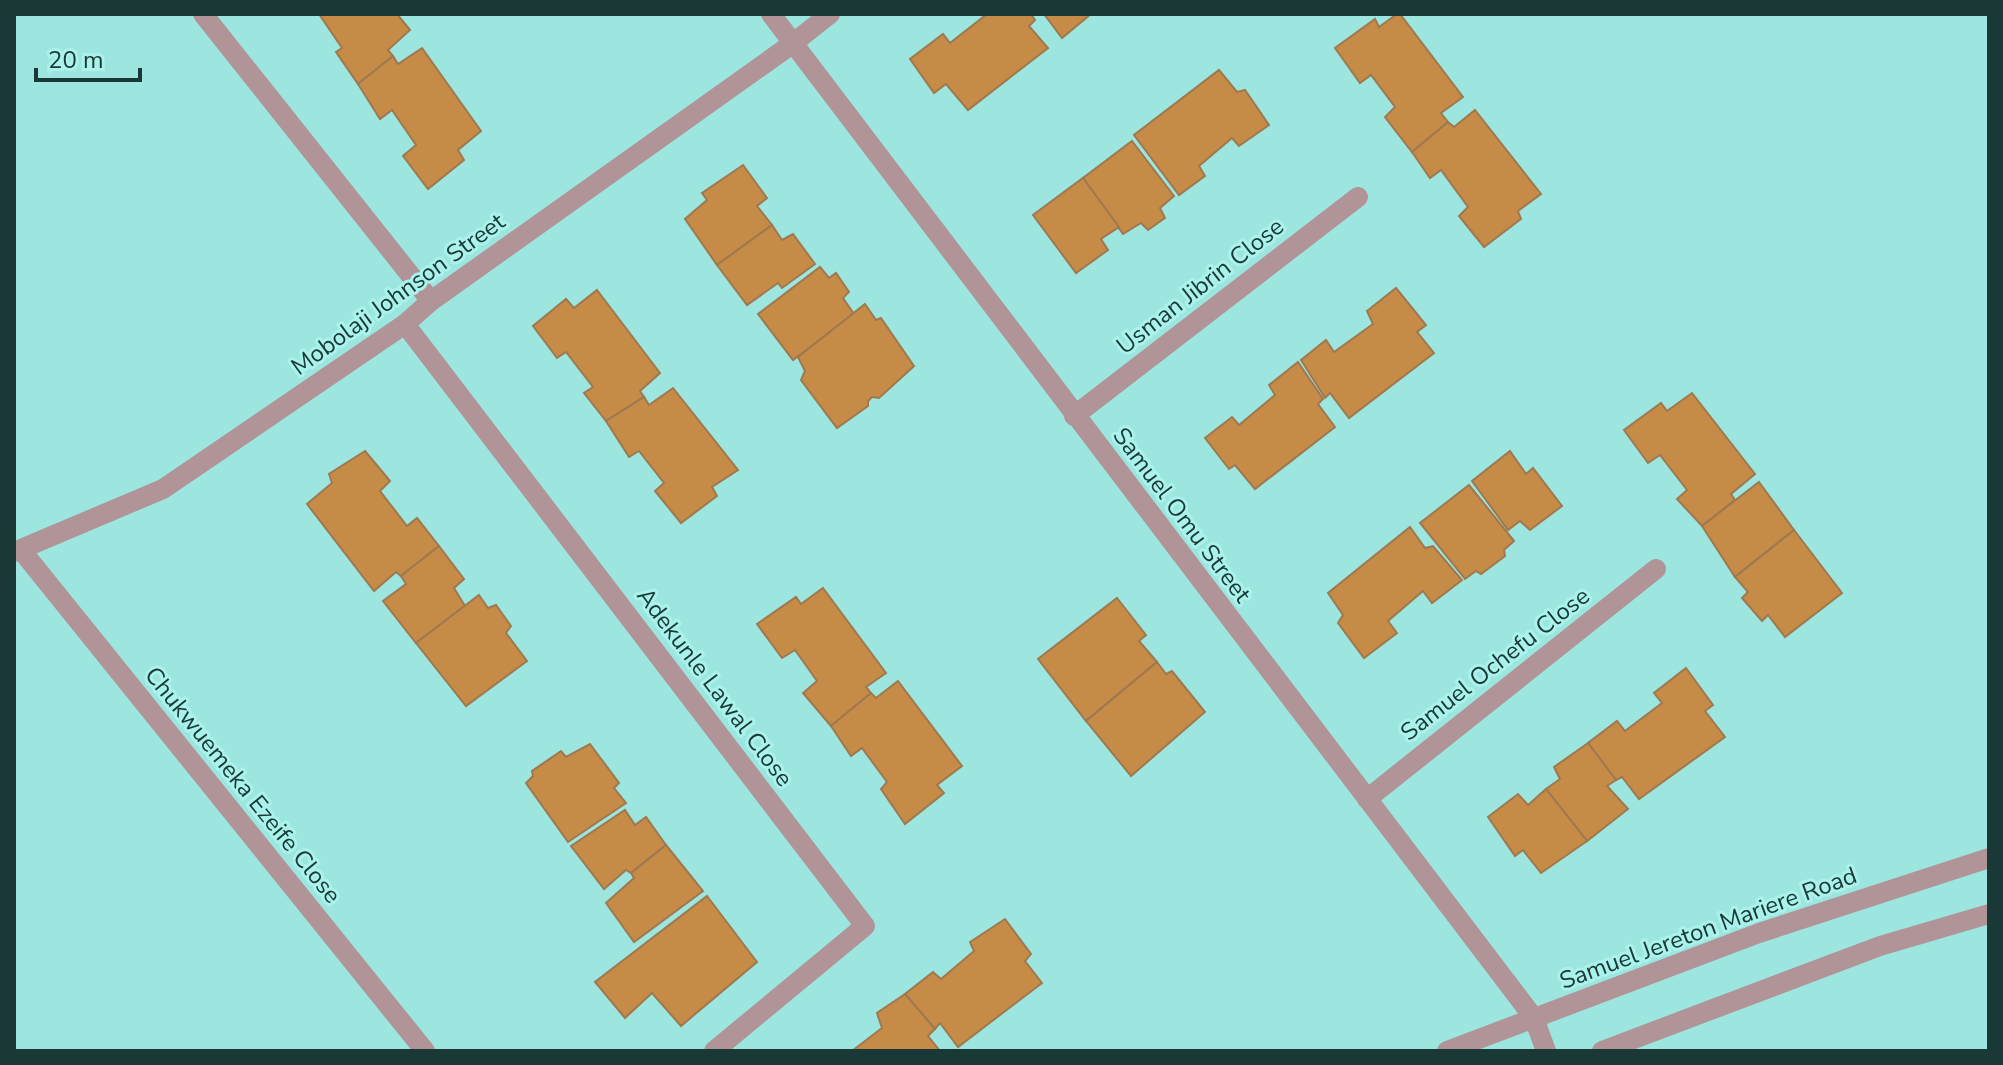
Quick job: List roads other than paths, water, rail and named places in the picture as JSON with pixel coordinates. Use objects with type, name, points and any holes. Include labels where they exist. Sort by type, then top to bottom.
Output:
[{"type":"street","points":[[203,14],[431,301]]},
{"type":"street","name":"Samuel Omu Street","points":[[771,14],[1534,1018],[1546,1051]]},
{"type":"street","name":"Mobolaji Johnson Street","points":[[18,551],[163,489],[405,324],[431,301],[830,14]]},
{"type":"street","name":"Usman Jibrin Close","points":[[1074,416],[1358,197]]},
{"type":"street","name":"Adekunle Lawal Close","points":[[405,324],[865,926],[714,1051]]},
{"type":"street","name":"Chukwuemeka Ezeife Close","points":[[18,551],[425,1051]]},
{"type":"street","name":"Samuel Ochefu Close","points":[[1367,799],[1656,569]]},
{"type":"street","name":"Samuel Jereton Mariere Road","points":[[1447,1051],[1759,933],[1989,858]]},
{"type":"street","points":[[1602,1051],[1880,946],[1989,914]]}]
